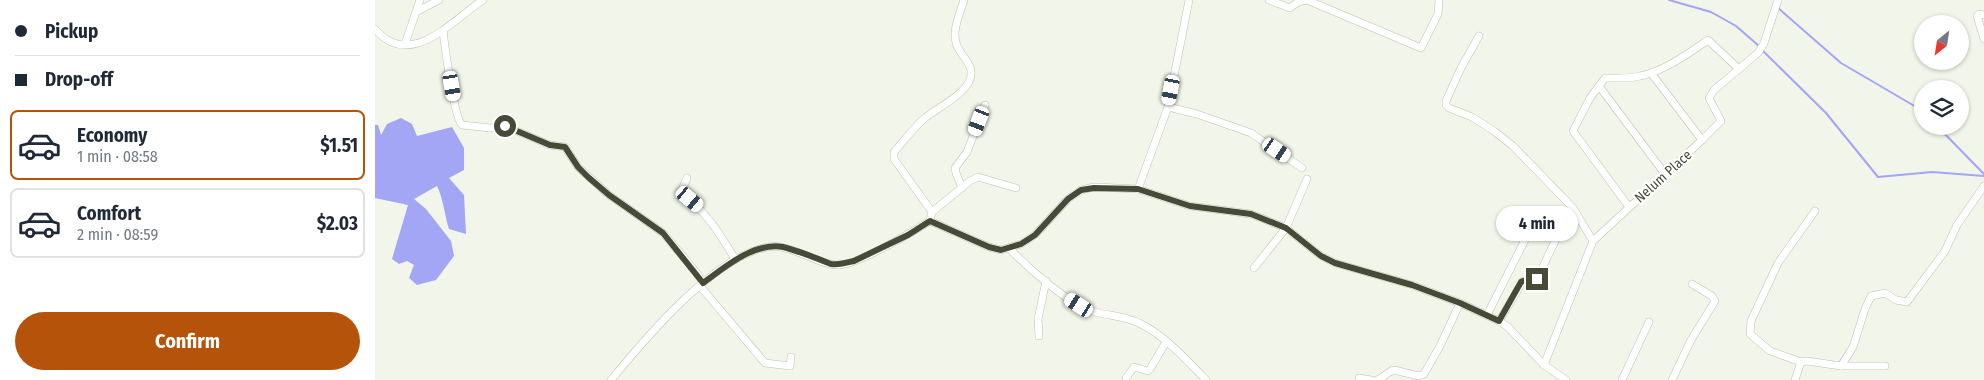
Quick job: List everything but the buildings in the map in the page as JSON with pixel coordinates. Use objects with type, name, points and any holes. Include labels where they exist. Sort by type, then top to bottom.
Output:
[{"type":"street","points":[[405,44],[420,0]]},
{"type":"street","points":[[416,12],[439,0]]},
{"type":"street","points":[[375,29],[379,34],[396,43],[415,45],[437,36],[483,0]]},
{"type":"street","points":[[933,212],[894,159],[894,152],[925,118],[947,104],[962,90],[971,78],[971,69],[956,46],[954,35],[964,0]]},
{"type":"street","points":[[1138,189],[1168,107],[1189,0]]},
{"type":"street","points":[[1269,0],[1290,8],[1299,1],[1307,0],[1421,48],[1438,14],[1439,0]]},
{"type":"street","name":"Nelum Place","points":[[1544,365],[1593,241],[1721,120],[1709,98],[1714,90],[1758,53],[1764,43],[1777,0]]},
{"type":"street","points":[[1984,15],[1979,14],[1977,16],[1984,39]]},
{"type":"street","points":[[443,31],[457,113],[461,125],[490,128],[505,126],[550,145],[565,147],[578,167],[609,195],[663,233],[765,363],[790,366],[791,357]]},
{"type":"street","points":[[1479,36],[1461,68],[1446,105],[1472,117],[1513,146],[1573,208],[1593,241]]},
{"type":"street","points":[[1629,206],[1573,131],[1590,98],[1605,78],[1640,76],[1651,73],[1686,55],[1708,40],[1739,69]]},
{"type":"street","points":[[1651,73],[1702,140]]},
{"type":"street","points":[[1599,86],[1665,174]]},
{"type":"street","points":[[962,188],[955,168],[967,152],[985,105]]},
{"type":"street","points":[[1168,107],[1197,114],[1251,133],[1302,168]]},
{"type":"street","points":[[687,178],[681,192],[699,207],[715,225],[735,259]]},
{"type":"street","points":[[611,380],[666,316],[702,284],[735,259],[768,247],[783,247],[838,265],[854,261],[908,235],[930,221],[933,212],[970,181],[978,178],[1015,188]]},
{"type":"street","points":[[1253,268],[1286,228],[1307,179]]},
{"type":"street","points":[[1841,366],[1853,346],[1871,296],[1885,293],[1895,300],[1907,302],[1945,251],[1957,225],[1984,186]]},
{"type":"street","points":[[930,221],[989,247],[1001,250],[1035,235],[1068,199],[1081,190],[1094,188],[1138,189],[1190,206],[1251,214],[1286,228],[1321,256],[1335,263],[1412,285],[1460,303],[1499,321],[1508,327],[1544,365],[1566,380]]},
{"type":"street","points":[[1815,211],[1778,263],[1751,321],[1750,334],[1770,351],[1801,362],[1807,361],[1841,366],[1885,366]]},
{"type":"street","points":[[1487,315],[1530,230],[1530,215]]},
{"type":"street","points":[[1499,321],[1521,282],[1537,279],[1557,237]]},
{"type":"street","points":[[1009,248],[1022,262],[1079,305],[1093,312],[1127,318],[1148,328],[1166,342],[1206,380]]},
{"type":"street","points":[[1039,336],[1038,319],[1046,289],[1046,281]]},
{"type":"street","points":[[1672,380],[1691,340],[1715,301],[1712,296],[1692,284]]},
{"type":"street","points":[[1377,380],[1385,377],[1390,371],[1395,370],[1419,376],[1424,374],[1440,346],[1460,303]]},
{"type":"street","points":[[1622,380],[1649,322]]},
{"type":"street","points":[[1126,378],[1134,367],[1148,371],[1166,342]]},
{"type":"street","points":[[1795,380],[1801,362]]},
{"type":"street","points":[[1359,378],[1371,380]]},
{"type":"water","points":[[401,118],[412,124],[417,136],[452,127],[464,148],[464,170],[449,178],[464,195],[466,234],[449,229],[437,186],[414,199],[426,209],[451,241],[454,256],[436,280],[417,285],[409,278],[414,265],[407,261],[399,264],[392,259],[408,205],[375,198],[375,125],[378,125],[381,135],[387,124]]},
{"type":"waterway","points":[[1669,0],[1711,12],[1736,26],[1759,46]]},
{"type":"waterway","points":[[1778,8],[1841,63],[1914,106]]},
{"type":"waterway","points":[[1762,50],[1826,113],[1878,177],[1932,172],[1984,176]]},
{"type":"waterway","points":[[1946,135],[1984,174]]},
{"type":"route","points":[[505,126],[550,145],[565,147],[578,167],[588,177],[609,195],[663,233],[703,283],[735,259],[768,247],[783,247],[831,264],[838,265],[854,261],[908,235],[930,221],[989,247],[1001,250],[1021,244],[1035,235],[1068,199],[1081,190],[1094,188],[1138,189],[1190,206],[1251,214],[1286,228],[1321,256],[1335,263],[1412,285],[1460,303],[1499,321],[1521,282],[1537,279]]}]
